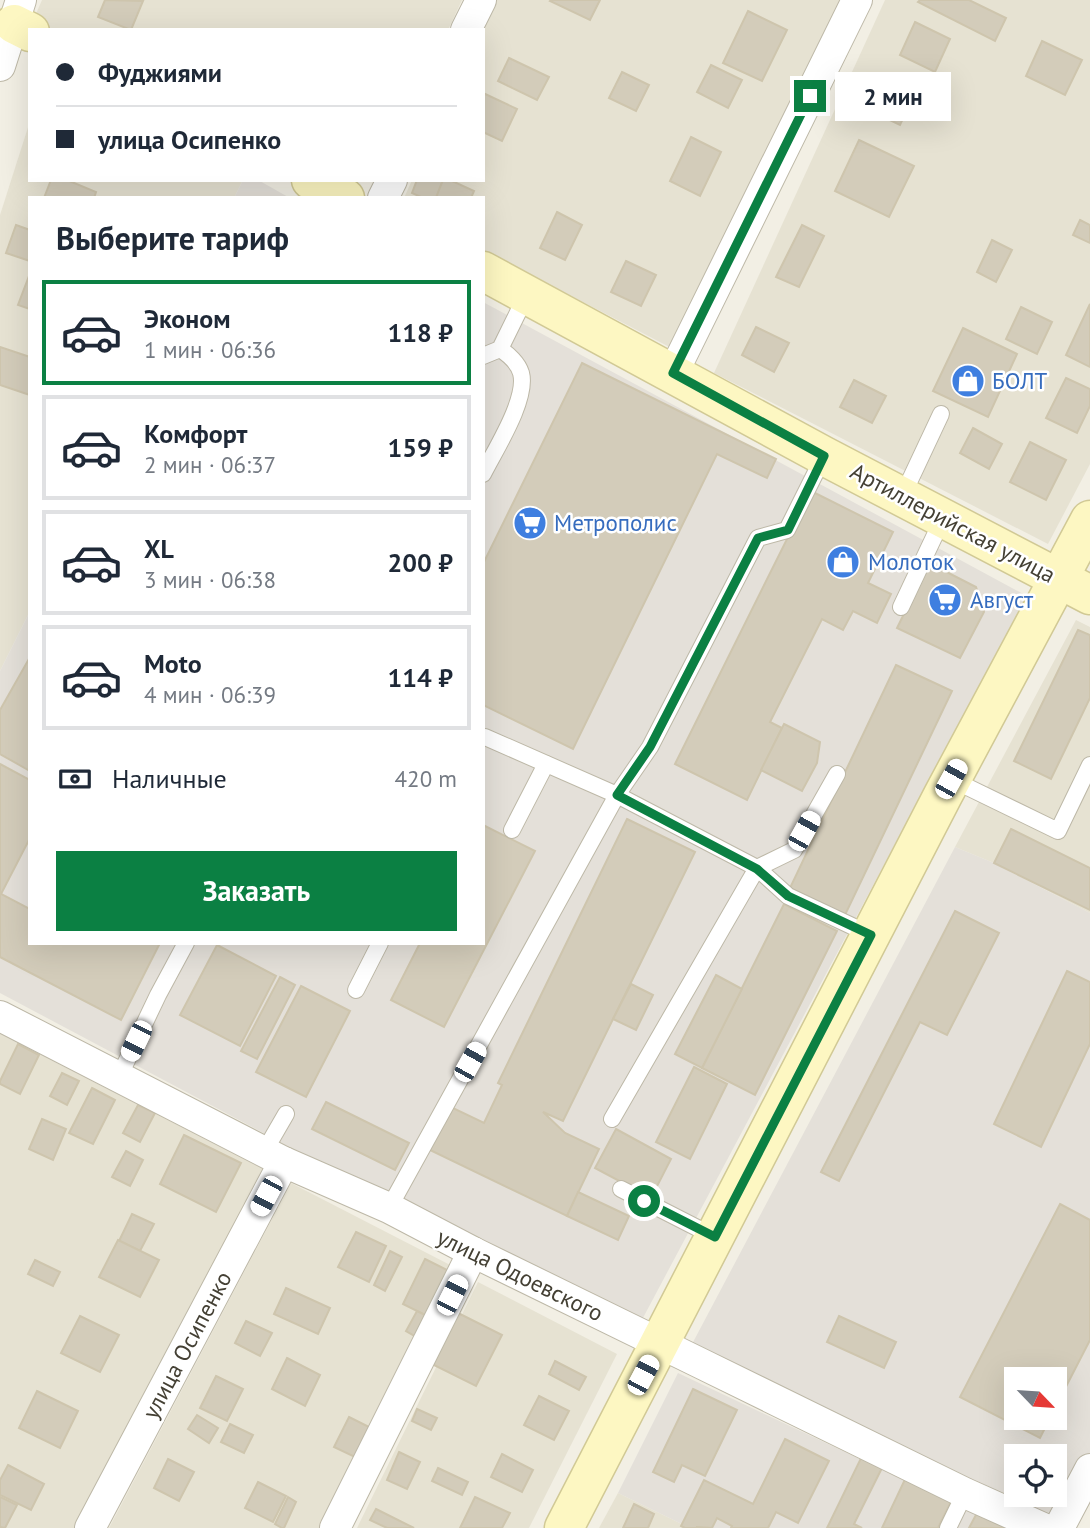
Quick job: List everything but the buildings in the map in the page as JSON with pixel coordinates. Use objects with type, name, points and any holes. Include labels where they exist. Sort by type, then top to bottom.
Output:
[{"type":"street","points":[[467,28],[481,0]]},
{"type":"street","points":[[673,373],[857,0]]},
{"type":"street","points":[[0,66],[21,19]]},
{"type":"street","points":[[316,182],[341,196]]},
{"type":"street","name":"Артиллерийская улица","points":[[485,272],[824,456],[1075,587]]},
{"type":"street","points":[[564,1528],[951,779],[1075,587],[1090,520]]},
{"type":"street","name":"улица Одоевского","points":[[0,1016],[274,1157],[389,1208],[473,1252],[965,1493],[1043,1528]]},
{"type":"street","name":"улица Осипенко","points":[[90,1528],[274,1157]]},
{"type":"street","points":[[335,1528],[473,1252]]},
{"type":"street","points":[[1059,1528],[1090,1469]]},
{"type":"lane","points":[[485,355],[500,349],[527,294]]},
{"type":"lane","points":[[485,470],[522,392],[521,372],[508,354],[500,349]]},
{"type":"lane","points":[[902,497],[941,414]]},
{"type":"lane","points":[[389,1208],[617,795],[650,747],[758,538],[788,530],[824,456]]},
{"type":"lane","points":[[901,607],[943,518]]},
{"type":"lane","points":[[485,738],[617,795],[757,869],[788,896],[871,935]]},
{"type":"lane","points":[[512,830],[546,764]]},
{"type":"lane","points":[[951,779],[1058,831],[1090,765]]},
{"type":"lane","points":[[611,1119],[757,869],[794,850],[837,774]]},
{"type":"lane","points":[[118,1077],[185,945]]},
{"type":"lane","points":[[356,990],[379,945]]},
{"type":"lane","points":[[274,1157],[286,1114]]},
{"type":"lane","points":[[621,1189],[715,1237]]},
{"type":"lane","points":[[948,1528],[965,1493]]},
{"type":"shaded area","points":[[42,0],[462,0],[449,28],[43,28],[32,23]]},
{"type":"shaded area","points":[[496,0],[841,0],[681,353],[485,251],[485,196],[405,196],[411,182],[485,182],[483,28]]},
{"type":"shaded area","points":[[885,0],[1090,0],[1090,464],[1048,544],[714,373]]},
{"type":"shaded area","points":[[28,127],[28,182],[242,182],[235,196],[28,196],[28,615],[0,671],[0,215]]},
{"type":"shaded area","points":[[242,182],[262,182],[286,196],[235,196]]},
{"type":"shaded area","points":[[485,303],[1027,596],[636,1331],[0,993],[0,671],[28,615],[28,945],[485,945]]},
{"type":"shaded area","points":[[1076,620],[1090,627],[1090,913],[994,863],[955,847]]},
{"type":"shaded area","points":[[955,847],[994,863],[1090,913],[1090,1462],[1057,1527],[1017,1507],[1067,1507],[1067,1444],[1004,1444],[1004,1501],[691,1346]]},
{"type":"shaded area","points":[[0,1034],[264,1169],[76,1528],[0,1528]]},
{"type":"shaded area","points":[[291,1183],[456,1268],[328,1528],[109,1528]]},
{"type":"shaded area","points":[[478,1282],[617,1354],[529,1528],[357,1528]]},
{"type":"shaded area","points":[[678,1373],[1006,1528],[690,1528],[618,1493]]},
{"type":"shaded area","points":[[618,1493],[690,1528],[599,1528]]},
{"type":"place","name":"БОЛТ","points":[[968,381]]},
{"type":"place","name":"Метрополис","points":[[530,523]]},
{"type":"place","name":"Молоток","points":[[843,562]]},
{"type":"place","name":"Август","points":[[945,600]]},
{"type":"route","points":[[644,1201],[715,1237],[871,935],[788,896],[757,869],[617,795],[650,747],[758,538],[788,530],[824,456],[673,373],[810,96]]}]
